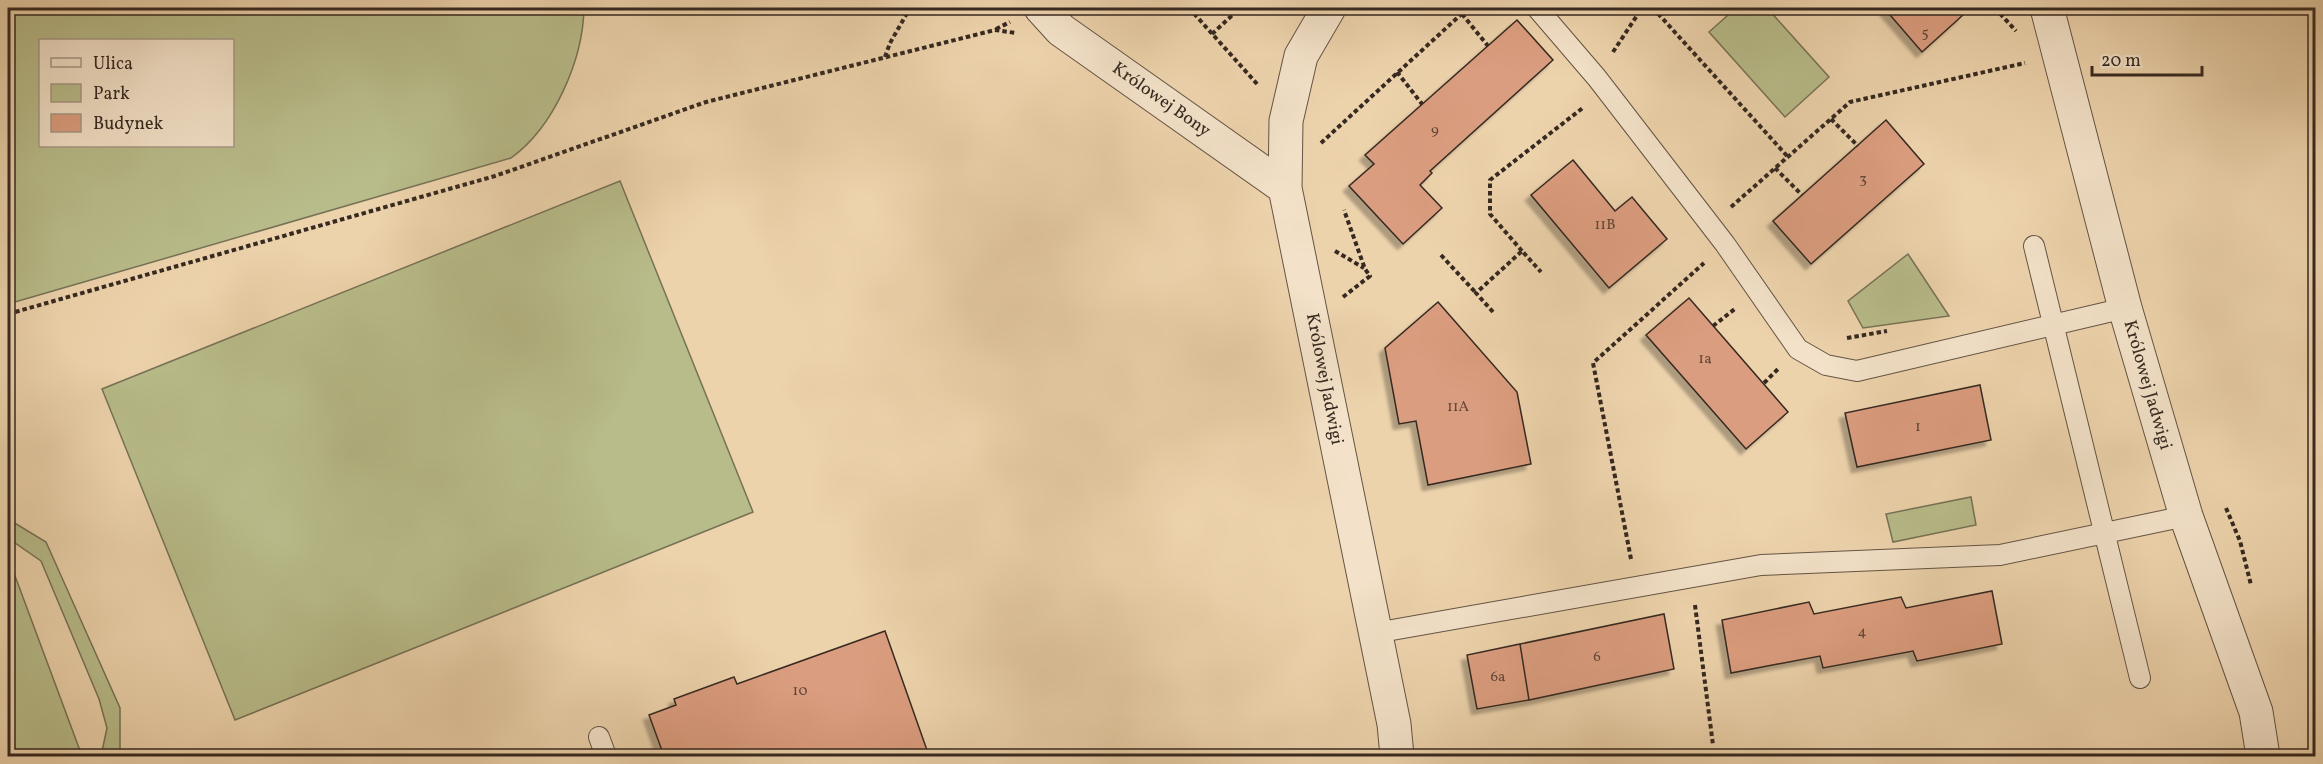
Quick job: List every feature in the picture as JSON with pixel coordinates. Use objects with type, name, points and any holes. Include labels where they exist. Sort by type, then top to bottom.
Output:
[{"type":"street","name":"Królowej Bony","points":[[1041,8],[1061,30],[1285,188]]},
{"type":"street","name":"Królowej Jadwigi","points":[[1329,8],[1301,56],[1286,121],[1285,188],[1394,724],[1396,756]]},
{"type":"street","name":"Królowej Jadwigi","points":[[2047,8],[2125,308],[2186,516],[2256,712],[2263,756]]},
{"type":"lane","points":[[1537,8],[1601,84],[1725,244],[1798,349],[1826,365],[1857,371],[2125,308]]},
{"type":"lane","points":[[2034,246],[2140,678]]},
{"type":"lane","points":[[1375,633],[1761,565],[2000,555],[2186,516]]},
{"type":"lane","points":[[599,737],[606,756]]},
{"type":"path","points":[[885,57],[890,43],[910,8]]},
{"type":"path","points":[[1189,8],[1264,92]]},
{"type":"path","points":[[1212,34],[1240,8]]},
{"type":"path","points":[[1341,123],[1468,8]]},
{"type":"path","points":[[1541,272],[1490,214],[1490,180],[1601,84],[1642,8]]},
{"type":"path","points":[[1653,8],[1788,157]]},
{"type":"path","points":[[1995,8],[2018,33]]},
{"type":"path","points":[[1461,14],[1488,46]]},
{"type":"path","points":[[8,314],[495,176],[706,102],[995,30],[1023,34]]},
{"type":"path","points":[[1710,225],[1850,102],[2029,62]]},
{"type":"path","points":[[1397,71],[1422,104]]},
{"type":"path","points":[[1831,119],[1858,146]]},
{"type":"path","points":[[1775,168],[1802,195]]},
{"type":"path","points":[[1337,303],[1370,276],[1365,269],[1344,210]]},
{"type":"path","points":[[1633,569],[1593,363],[1725,244]]},
{"type":"path","points":[[1325,245],[1365,269]]},
{"type":"path","points":[[1476,293],[1522,251]]},
{"type":"path","points":[[1442,255],[1493,312]]},
{"type":"path","points":[[1840,339],[1898,330]]},
{"type":"path","points":[[1692,577],[1713,745]]},
{"type":"green space","points":[[8,8],[584,8],[578,49],[563,91],[553,111],[540,129],[511,158],[8,304]]},
{"type":"green space","points":[[1736,8],[1767,8],[1829,77],[1785,117],[1709,32]]},
{"type":"green space","points":[[620,181],[753,512],[235,720],[102,389]]},
{"type":"green space","points":[[1908,254],[1949,316],[1863,328],[1848,301]]},
{"type":"green space","points":[[1971,497],[1976,525],[1893,542],[1886,514]]},
{"type":"green space","points":[[8,519],[46,542],[120,708],[120,756],[101,756],[107,728],[99,699],[41,561],[8,538]]},
{"type":"green space","points":[[8,557],[82,756],[8,756]]},
{"type":"building","points":[[1884,8],[1957,8],[1963,15],[1922,52]]},
{"type":"building","points":[[1517,20],[1553,60],[1430,171],[1432,173],[1420,185],[1442,208],[1403,244],[1349,186],[1374,164],[1365,155]]},
{"type":"building","points":[[1886,120],[1924,164],[1811,264],[1773,221]]},
{"type":"building","points":[[1573,160],[1615,211],[1632,197],[1667,239],[1609,288],[1531,195]]},
{"type":"building","points":[[1689,298],[1788,412],[1746,449],[1646,335]]},
{"type":"building","points":[[1438,302],[1517,392],[1531,464],[1428,485],[1416,421],[1399,424],[1385,348]]},
{"type":"building","points":[[1980,385],[1991,440],[1857,467],[1845,413]]},
{"type":"building","points":[[1992,591],[2002,644],[1917,661],[1913,651],[1823,668],[1820,656],[1731,673],[1722,620],[1809,602],[1814,614],[1901,597],[1906,608]]},
{"type":"building","points":[[1664,614],[1674,669],[1529,700],[1520,644]]},
{"type":"building","points":[[885,631],[928,753],[917,756],[664,756],[649,715],[676,705],[674,699],[734,677],[737,684]]},
{"type":"building","points":[[1520,644],[1529,700],[1477,709],[1467,655]]}]
